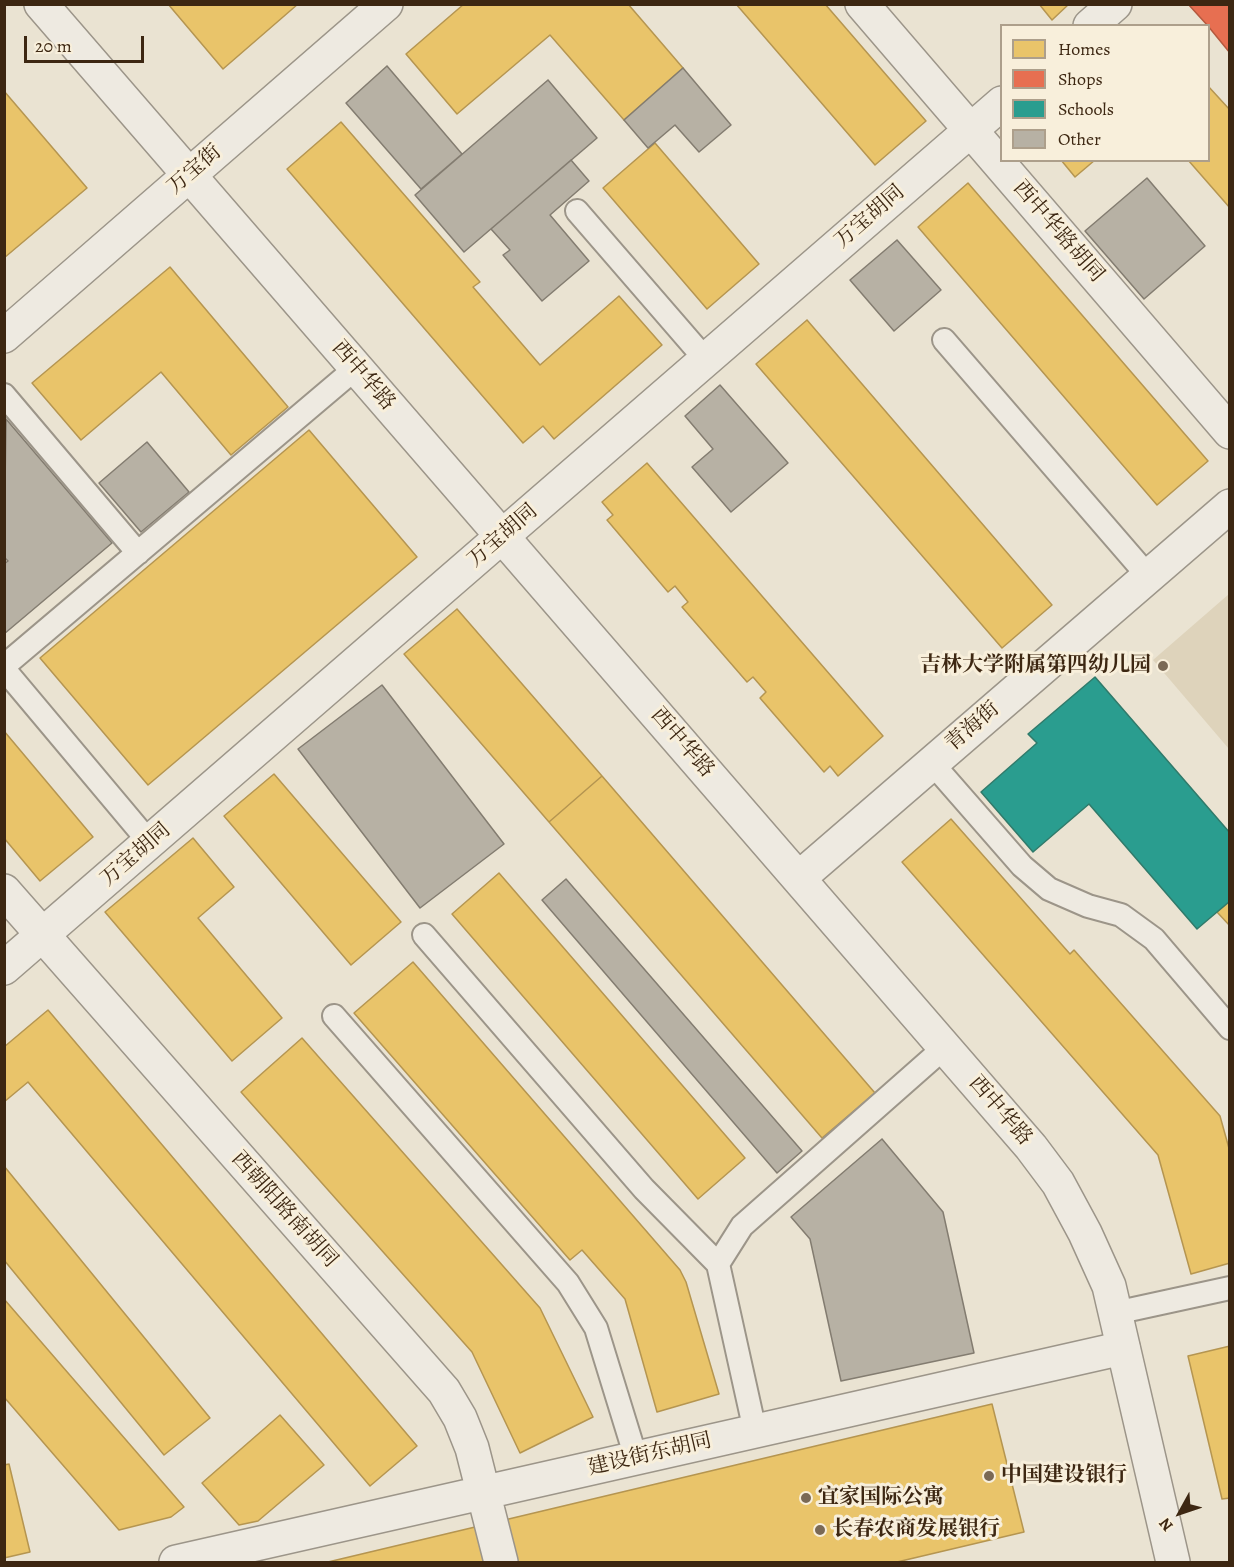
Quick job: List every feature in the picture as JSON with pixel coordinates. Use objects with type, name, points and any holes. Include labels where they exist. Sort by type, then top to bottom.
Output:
[{"type":"street","name":"西中华路","points":[[41,4],[945,1047],[1031,1147],[1058,1183],[1086,1233],[1109,1286],[1173,1563]]},
{"type":"street","name":"万宝街","points":[[4,336],[386,4]]},
{"type":"street","name":"西中华路胡同","points":[[862,4],[1230,432]]},
{"type":"street","points":[[1092,24],[1114,4]]},
{"type":"street","name":"万宝胡同","points":[[4,968],[1000,105]]},
{"type":"street","name":"青海街","points":[[799,878],[1230,506]]},
{"type":"street","name":"西朝阳路南胡同","points":[[4,891],[444,1391],[460,1418],[472,1448],[501,1563]]},
{"type":"street","name":"建设街东胡同","points":[[176,1563],[1123,1348]]},
{"type":"lane","points":[[577,211],[706,360]]},
{"type":"lane","points":[[944,340],[1148,576]]},
{"type":"lane","points":[[150,843],[4,668],[356,368]]},
{"type":"lane","points":[[4,395],[138,553]]},
{"type":"lane","points":[[932,763],[1022,866],[1048,889],[1088,906],[1121,915],[1154,939],[1230,1028]]},
{"type":"lane","points":[[424,935],[644,1189],[718,1264],[755,1431]]},
{"type":"lane","points":[[334,1016],[568,1283],[596,1328],[636,1458]]},
{"type":"lane","points":[[718,1264],[742,1226],[945,1047]]},
{"type":"lane","points":[[1115,1313],[1230,1288]]},
{"type":"shaded area","points":[[1229,594],[1229,749],[1153,660]]},
{"type":"building: Homes","points":[[168,4],[298,4],[223,69]]},
{"type":"building: Homes","points":[[464,4],[628,4],[683,68],[624,120],[550,35],[457,114],[406,54]]},
{"type":"building: Homes","points":[[736,4],[825,4],[926,121],[875,165]]},
{"type":"building: Homes","points":[[1039,4],[1069,4],[1052,20]]},
{"type":"building: Homes","points":[[1210,88],[1230,110],[1230,208],[1190,162],[1210,162]]},
{"type":"building: Homes","points":[[4,91],[87,188],[4,258]]},
{"type":"building: Homes","points":[[341,122],[480,282],[473,287],[540,365],[619,296],[662,345],[554,439],[543,426],[523,443],[287,169]]},
{"type":"building: Homes","points":[[655,143],[759,264],[707,309],[603,188]]},
{"type":"building: Homes","points":[[1063,162],[1093,162],[1075,177]]},
{"type":"building: Homes","points":[[968,183],[1208,461],[1157,505],[918,227]]},
{"type":"building: Homes","points":[[170,267],[288,407],[231,455],[161,372],[81,440],[32,383]]},
{"type":"building: Homes","points":[[807,320],[1052,605],[1002,648],[756,364]]},
{"type":"building: Homes","points":[[309,430],[417,557],[148,785],[40,658]]},
{"type":"building: Homes","points":[[647,463],[883,736],[838,776],[830,766],[824,772],[760,698],[766,692],[753,677],[747,682],[682,607],[688,602],[675,586],[668,592],[607,520],[613,515],[602,502]]},
{"type":"building: Homes","points":[[457,609],[602,776],[549,822],[404,654]]},
{"type":"building: Homes","points":[[4,731],[93,837],[40,881],[4,838]]},
{"type":"building: Homes","points":[[274,774],[401,922],[351,965],[224,816]]},
{"type":"building: Homes","points":[[602,776],[875,1093],[822,1138],[549,822]]},
{"type":"building: Homes","points":[[951,819],[1070,954],[1074,950],[1220,1116],[1230,1152],[1230,1263],[1191,1274],[1158,1155],[902,862]]},
{"type":"building: Homes","points":[[193,838],[234,887],[198,918],[282,1018],[232,1061],[105,912]]},
{"type":"building: Homes","points":[[499,873],[745,1158],[698,1199],[452,914]]},
{"type":"building: Homes","points":[[1230,901],[1230,926],[1217,912]]},
{"type":"building: Homes","points":[[413,962],[680,1270],[686,1282],[719,1394],[657,1412],[625,1299],[582,1250],[570,1260],[354,1013]]},
{"type":"building: Homes","points":[[48,1010],[417,1446],[370,1486],[28,1082],[4,1102],[4,1047]]},
{"type":"building: Homes","points":[[302,1038],[540,1308],[593,1417],[520,1453],[472,1352],[241,1092]]},
{"type":"building: Homes","points":[[4,1166],[210,1418],[164,1455],[4,1260]]},
{"type":"building: Homes","points":[[4,1299],[184,1507],[171,1517],[119,1530],[4,1397]]},
{"type":"building: Homes","points":[[1230,1346],[1230,1498],[1222,1499],[1188,1356]]},
{"type":"building: Homes","name":"宜家国际公寓","points":[[992,1404],[1024,1532],[897,1562],[328,1562]]},
{"type":"building: Homes","points":[[280,1415],[324,1465],[258,1521],[239,1525],[202,1483]]},
{"type":"building: Homes","points":[[9,1464],[30,1552],[4,1558],[4,1465]]},
{"type":"building: Shops","points":[[1188,4],[1230,4],[1230,53],[1210,28],[1210,24],[1206,24]]},
{"type":"building: Schools","points":[[1095,677],[1230,833],[1230,901],[1197,929],[1089,804],[1033,852],[981,792],[1037,743],[1028,734]]},
{"type":"building: Other","points":[[387,66],[462,154],[421,189],[346,103]]},
{"type":"building: Other","points":[[683,68],[731,125],[699,152],[675,125],[648,148],[624,120]]},
{"type":"building: Other","points":[[548,80],[597,138],[464,252],[415,195]]},
{"type":"building: Other","points":[[571,160],[589,181],[550,215],[589,261],[542,301],[503,255],[510,250],[491,229]]},
{"type":"building: Other","points":[[1147,178],[1205,246],[1144,299],[1085,231]]},
{"type":"building: Other","points":[[897,240],[941,290],[894,331],[850,280]]},
{"type":"building: Other","points":[[720,385],[788,463],[731,512],[692,467],[713,449],[685,416]]},
{"type":"building: Other","points":[[6,419],[112,543],[4,634],[4,564],[8,561],[4,557]]},
{"type":"building: Other","points":[[147,442],[189,492],[141,532],[99,483]]},
{"type":"building: Other","points":[[382,685],[504,844],[420,908],[298,749]]},
{"type":"building: Other","points":[[566,879],[802,1151],[777,1173],[542,900]]},
{"type":"building: Other","points":[[882,1139],[943,1212],[974,1353],[841,1381],[810,1239],[791,1217]]},
{"type":"place","name":"吉林大学附属第四幼儿园","points":[[1163,666]]},
{"type":"place","name":"中国建设银行","points":[[989,1476]]},
{"type":"place","name":"宜家国际公寓","points":[[806,1498]]},
{"type":"place","name":"长春农商发展银行","points":[[820,1530]]}]
